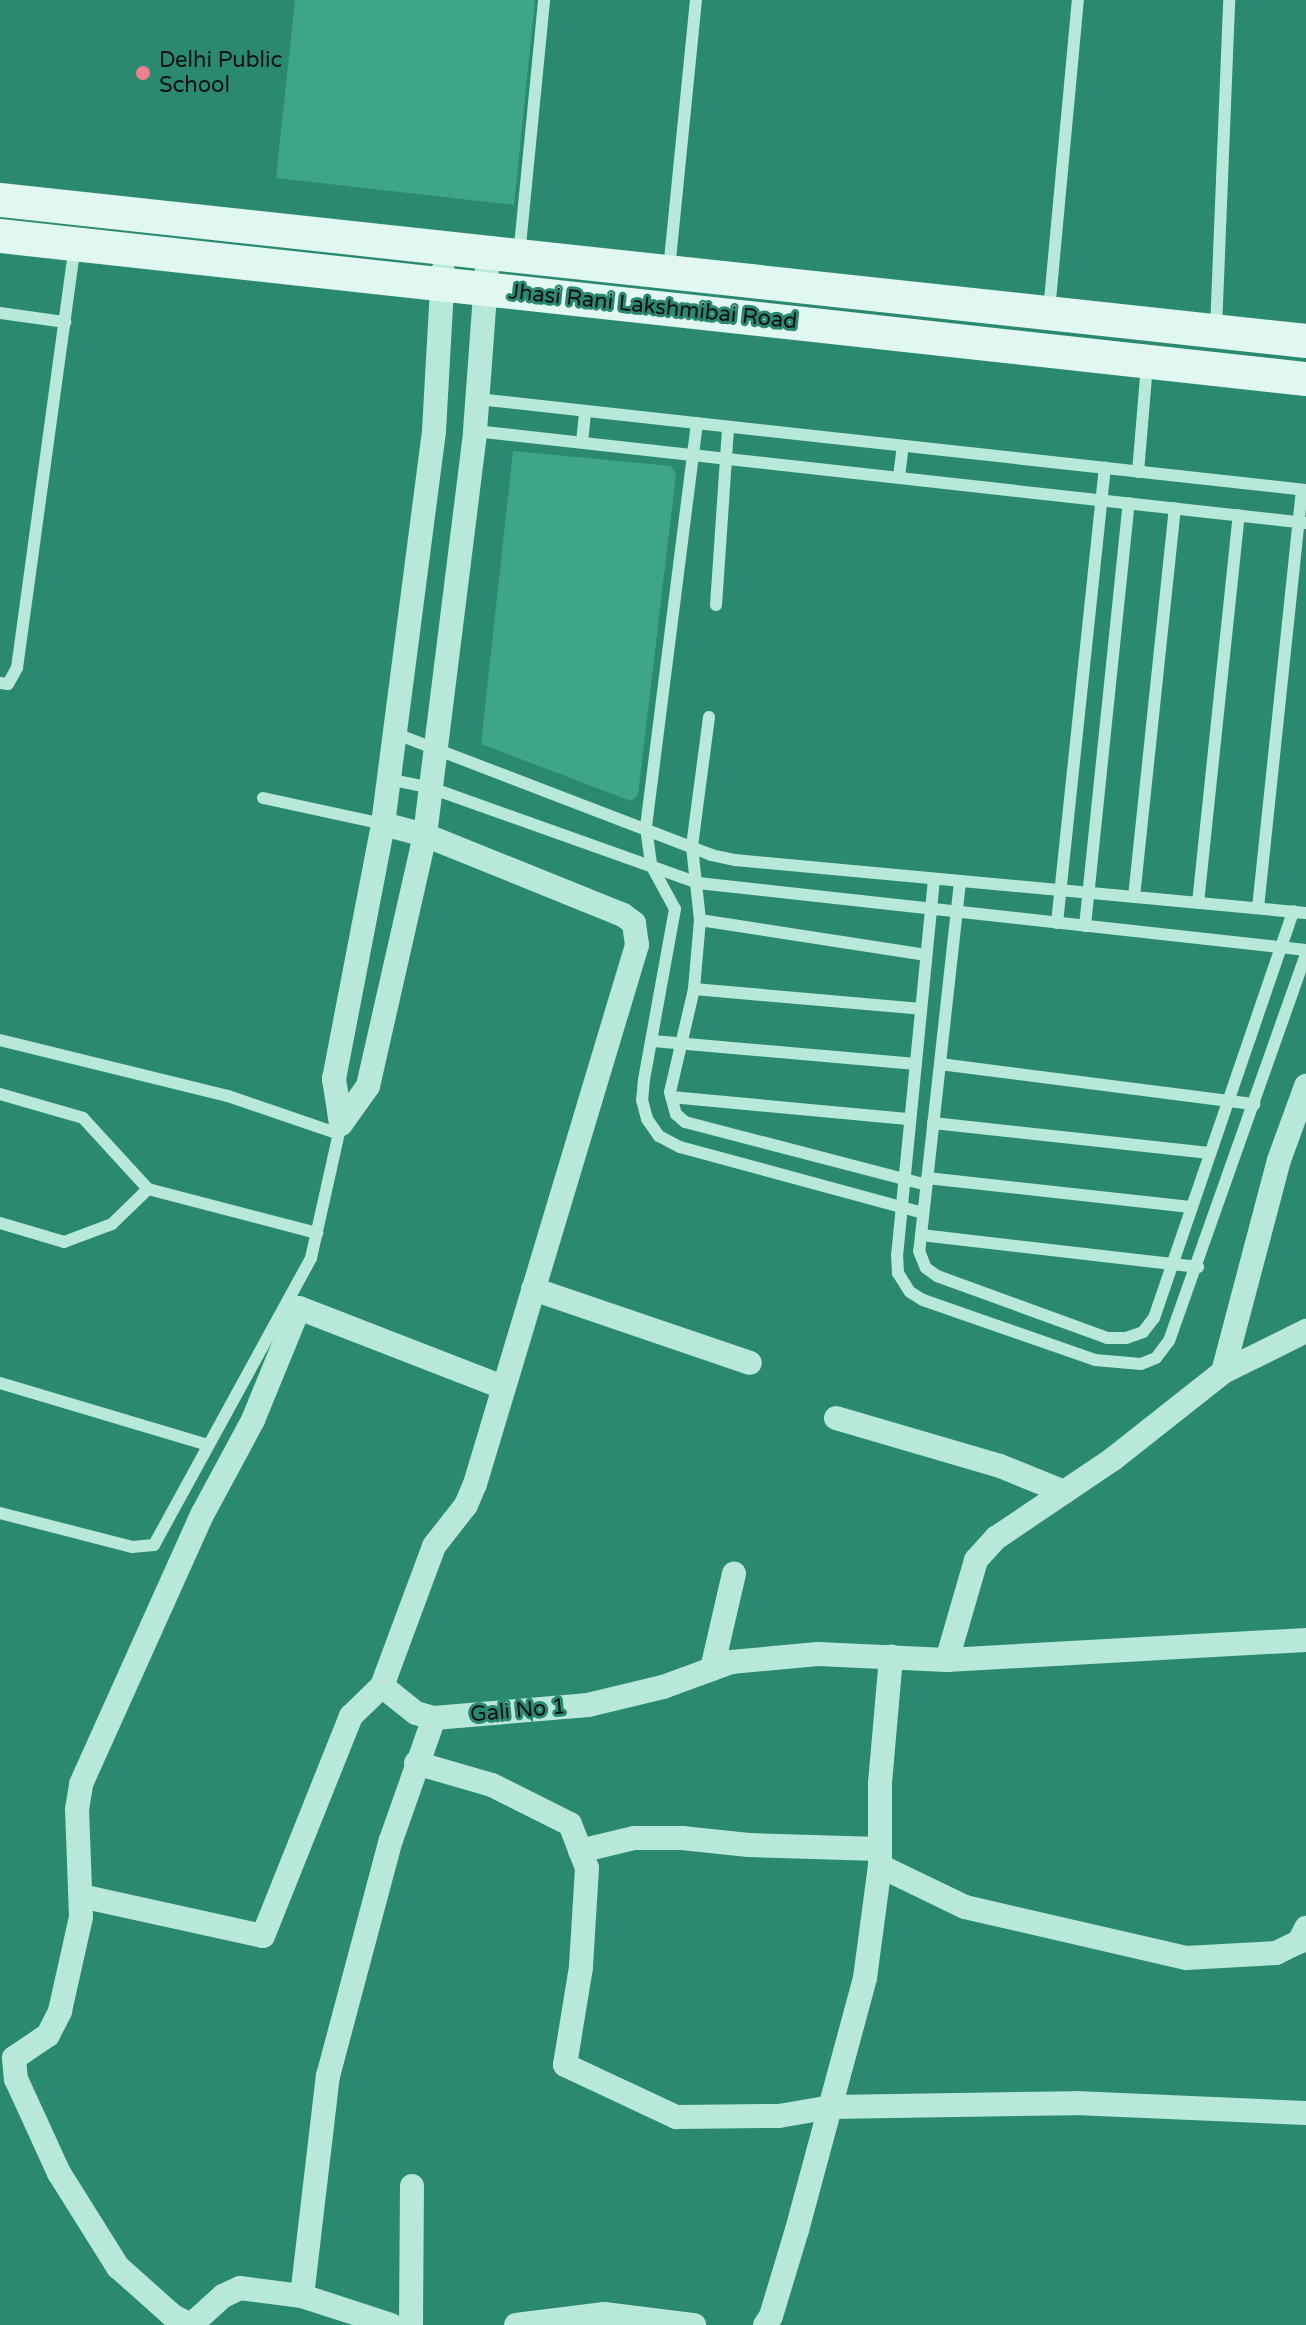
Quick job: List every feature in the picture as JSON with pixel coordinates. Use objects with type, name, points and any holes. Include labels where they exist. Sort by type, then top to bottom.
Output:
[{"type":"main road","name":"Jhasi Rani Lakshmibai Road","points":[[0,200],[1306,341]]},
{"type":"main road","name":"Jhasi Rani Lakshmibai Road","points":[[0,236],[1306,379]]},
{"type":"street","points":[[340,1129],[334,1079],[383,824],[434,431],[445,249]]},
{"type":"street","points":[[340,1129],[368,1086],[425,835],[475,431],[486,288],[504,256]]},
{"type":"street","points":[[81,1896],[263,1936],[351,1716],[382,1686],[434,1546],[466,1505],[475,1484],[591,1101],[638,933],[634,923],[623,915],[425,835],[383,824]]},
{"type":"street","points":[[1223,1372],[1279,1160],[1306,1086]]},
{"type":"street","points":[[533,1289],[750,1363]]},
{"type":"street","points":[[391,2325],[302,2296],[240,2288],[223,2296],[191,2325],[163,2309],[118,2267],[59,2173],[7,2056],[48,2035],[56,2023],[81,1917],[77,1810],[81,1784],[203,1513],[253,1420],[299,1308],[503,1387]]},
{"type":"street","points":[[947,1660],[976,1560],[996,1538],[1113,1459],[1223,1372],[1306,1331]]},
{"type":"street","points":[[836,1418],[1000,1466],[1064,1492]]},
{"type":"street","points":[[712,1669],[734,1574]]},
{"type":"street","name":"Gali No 1","points":[[434,1718],[588,1705],[663,1687],[731,1662],[818,1654],[947,1660],[1306,1640]]},
{"type":"street","points":[[765,2325],[771,2316],[865,1978],[880,1858],[880,1783],[891,1656]]},
{"type":"street","points":[[302,2296],[328,2076],[391,1840],[434,1718],[416,1713],[382,1686]]},
{"type":"street","points":[[416,1763],[492,1785],[570,1824],[587,1868],[581,1967],[565,2065],[676,2117],[779,2116],[831,2107],[1075,2103],[1306,2113]]},
{"type":"street","points":[[580,1851],[634,1838],[682,1838],[880,1858],[965,1907],[1186,1958],[1276,1953],[1299,1942],[1306,1928]]},
{"type":"street","points":[[411,2325],[412,2186]]},
{"type":"street","points":[[516,2325],[604,2314],[694,2325]]},
{"type":"lane","points":[[504,256],[544,0]]},
{"type":"lane","points":[[669,273],[696,0]]},
{"type":"lane","points":[[1049,314],[1078,0]]},
{"type":"lane","points":[[1216,331],[1229,0]]},
{"type":"lane","points":[[0,683],[8,684],[17,668],[75,244]]},
{"type":"lane","points":[[0,313],[65,322]]},
{"type":"lane","points":[[1138,472],[1147,362]]},
{"type":"lane","points":[[478,399],[1304,490],[1258,908]]},
{"type":"lane","points":[[582,442],[585,411]]},
{"type":"lane","points":[[697,423],[646,828],[651,865],[675,909],[642,1100],[647,1119],[659,1136],[680,1147],[923,1213]]},
{"type":"lane","points":[[716,605],[728,427]]},
{"type":"lane","points":[[475,431],[1302,522]]},
{"type":"lane","points":[[899,477],[903,446]]},
{"type":"lane","points":[[1057,923],[1105,468]]},
{"type":"lane","points":[[1085,926],[1129,503]]},
{"type":"lane","points":[[1134,897],[1175,508]]},
{"type":"lane","points":[[1198,903],[1239,515]]},
{"type":"lane","points":[[1081,694],[1109,697]]},
{"type":"lane","points":[[709,717],[692,847],[700,920],[694,989],[671,1097],[676,1114],[685,1122],[904,1180],[1190,1207]]},
{"type":"lane","points":[[394,733],[692,847],[735,860],[1301,912]]},
{"type":"lane","points":[[388,779],[431,788],[698,883],[931,910],[957,913],[1281,946],[1306,953],[1198,1267],[1169,1341],[1156,1358],[1141,1364],[1095,1360],[923,1300],[910,1292],[898,1273],[901,1206],[916,1064],[926,955],[931,910],[934,879]]},
{"type":"lane","points":[[263,798],[383,824]]},
{"type":"lane","points":[[960,882],[919,1251],[926,1268],[937,1276],[1107,1338],[1126,1338],[1143,1332],[1154,1318],[1281,946],[1306,903]]},
{"type":"lane","points":[[700,920],[926,955]]},
{"type":"lane","points":[[694,989],[921,1009]]},
{"type":"lane","points":[[0,1040],[228,1096],[340,1129],[311,1258],[154,1545],[132,1547],[0,1513]]},
{"type":"lane","points":[[653,1041],[916,1064]]},
{"type":"lane","points":[[940,1064],[1254,1104]]},
{"type":"lane","points":[[0,1094],[83,1118],[148,1189],[317,1233]]},
{"type":"lane","points":[[671,1097],[910,1119]]},
{"type":"lane","points":[[933,1123],[1209,1153]]},
{"type":"lane","points":[[0,1223],[64,1242],[112,1224],[148,1189]]},
{"type":"lane","points":[[921,1235],[1198,1267]]},
{"type":"lane","points":[[0,1383],[208,1445]]},
{"type":"green space","points":[[295,0],[535,0],[514,205],[276,178]]},
{"type":"green space","points":[[513,451],[671,466],[676,474],[638,795],[631,801],[481,744]]},
{"type":"place","name":"Delhi Public School","points":[[143,73]]}]
